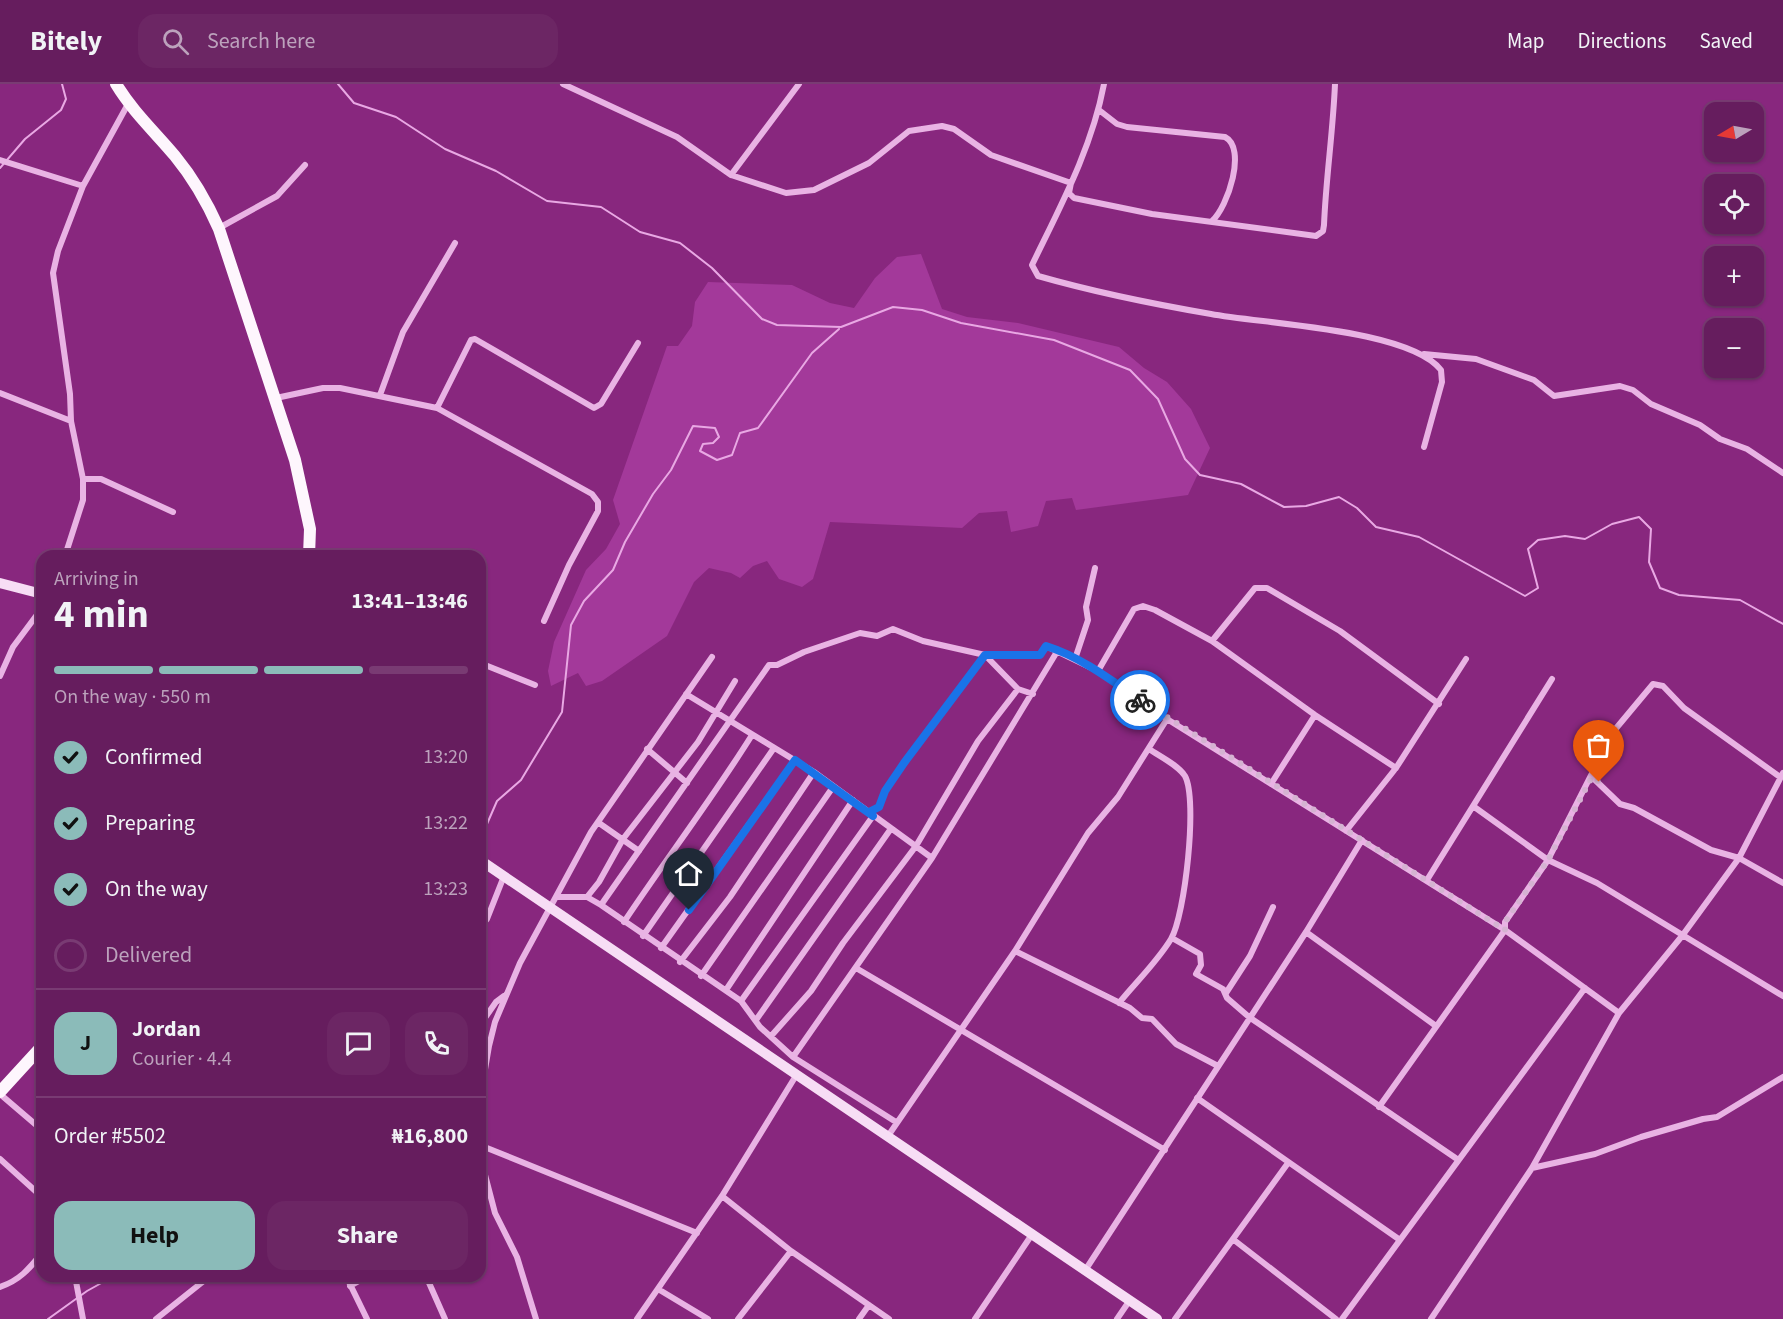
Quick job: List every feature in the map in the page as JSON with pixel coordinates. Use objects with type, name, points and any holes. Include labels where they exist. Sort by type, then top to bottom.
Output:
[{"type":"main road","points":[[116,84],[128,104],[191,177],[204,196],[219,228],[276,398],[305,497],[310,529],[309,550]]},
{"type":"main road","points":[[0,583],[36,592]]},
{"type":"main road","points":[[486,864],[1157,1319]]},
{"type":"main road","points":[[0,1093],[36,1053]]},
{"type":"street","points":[[731,175],[800,84]]},
{"type":"street","points":[[1104,84],[1099,110],[1071,183],[1032,265],[1038,276],[1077,287],[1209,314],[1297,324],[1360,336],[1423,354],[1476,359],[1526,376],[1554,396],[1628,388],[1651,404],[1700,425],[1720,439],[1747,449],[1783,473]]},
{"type":"street","points":[[1071,183],[1069,193],[1074,198],[1128,211],[1316,236],[1323,231],[1326,170],[1332,144],[1335,84]]},
{"type":"street","points":[[569,85],[677,137],[731,175],[786,193],[814,190],[869,163],[909,131],[942,126],[954,129],[991,155],[1071,183]]},
{"type":"street","points":[[67,550],[83,500],[83,479],[71,421],[70,394],[53,273],[58,251],[83,186],[128,104]]},
{"type":"street","points":[[1099,110],[1117,124],[1127,127],[1225,137],[1231,140],[1235,146],[1231,187],[1221,213],[1212,221]]},
{"type":"street","points":[[0,160],[83,186]]},
{"type":"street","points":[[219,228],[277,196],[305,165]]},
{"type":"street","points":[[1221,213],[1227,224]]},
{"type":"street","points":[[380,394],[403,332],[455,243]]},
{"type":"street","points":[[437,408],[471,340],[475,339],[594,408],[601,404],[638,343]]},
{"type":"street","points":[[1423,354],[1441,370],[1442,382],[1424,447]]},
{"type":"street","points":[[276,398],[323,388],[340,388],[380,394],[437,408],[592,494],[598,502],[598,511],[544,621]]},
{"type":"street","points":[[0,393],[71,421]]},
{"type":"street","points":[[83,479],[101,479],[173,512]]},
{"type":"street","points":[[1075,659],[1088,620],[1086,607],[1095,568]]},
{"type":"street","points":[[1212,641],[1255,588],[1267,588],[1340,631],[1439,704]]},
{"type":"street","points":[[1098,671],[1129,616],[1134,609],[1143,606],[1212,641],[1315,716],[1396,768]]},
{"type":"street","points":[[0,676],[13,647],[36,616]]},
{"type":"street","points":[[601,905],[769,665],[777,665],[804,652],[860,633],[877,636],[893,629],[923,641],[985,655],[1040,655],[1046,646],[1098,671],[1167,719],[1505,930],[1619,1013]]},
{"type":"street","points":[[793,1057],[932,858],[1058,650]]},
{"type":"street","points":[[985,655],[1018,688],[1033,694]]},
{"type":"street","points":[[873,816],[871,811],[879,807],[885,791],[904,763],[985,655]]},
{"type":"street","points":[[486,1060],[495,1022],[520,963],[591,832],[712,657]]},
{"type":"street","points":[[1346,831],[1396,768],[1466,659]]},
{"type":"street","points":[[486,665],[535,685]]},
{"type":"street","points":[[1427,880],[1552,679]]},
{"type":"street","points":[[587,897],[599,882],[623,839],[698,742],[735,681]]},
{"type":"street","points":[[1379,1107],[1505,930],[1505,922],[1548,860],[1619,723],[1653,684],[1658,683],[1684,708],[1782,775],[1739,858],[1682,936],[1619,1013],[1532,1168],[1431,1319]]},
{"type":"street","points":[[772,1035],[811,991],[843,943],[916,846],[978,741],[1018,688]]},
{"type":"street","points":[[686,694],[814,772],[890,830],[932,858]]},
{"type":"street","points":[[1271,784],[1315,716]]},
{"type":"street","points":[[888,1136],[1015,951],[1088,833],[1118,797],[1167,719]]},
{"type":"street","points":[[624,922],[675,846],[712,798],[753,735]]},
{"type":"street","points":[[647,748],[687,783]]},
{"type":"street","points":[[643,936],[774,748]]},
{"type":"street","points":[[1119,1003],[1172,938],[1182,904],[1187,869],[1189,793],[1186,778],[1149,749]]},
{"type":"street","points":[[662,948],[795,760]]},
{"type":"street","points":[[680,962],[730,897],[814,772]]},
{"type":"street","points":[[1592,777],[1620,804],[1634,808],[1711,850],[1739,858],[1783,883]]},
{"type":"street","points":[[701,976],[833,787]]},
{"type":"street","points":[[726,990],[852,800]]},
{"type":"street","points":[[1473,806],[1548,860],[1597,883],[1783,996]]},
{"type":"street","points":[[741,1001],[873,816]]},
{"type":"street","points":[[599,823],[639,852]]},
{"type":"street","points":[[756,1020],[890,830]]},
{"type":"street","points":[[1086,1269],[1306,932],[1362,840]]},
{"type":"street","points":[[486,919],[504,876]]},
{"type":"street","points":[[556,897],[587,897],[601,905],[680,962],[741,1001],[760,1027],[772,1035],[793,1057],[896,1122]]},
{"type":"street","points":[[1226,993],[1250,956],[1273,907]]},
{"type":"street","points":[[1306,932],[1436,1026]]},
{"type":"street","points":[[1172,938],[1200,954],[1201,965],[1196,974],[1226,993],[1227,998],[1249,1017],[1457,1159]]},
{"type":"street","points":[[1015,951],[1119,1003],[1142,1018],[1152,1019],[1176,1044],[1218,1066]]},
{"type":"street","points":[[856,968],[1165,1150]]},
{"type":"street","points":[[1342,1319],[1457,1159],[1586,988]]},
{"type":"street","points":[[486,1016],[496,1002],[509,992]]},
{"type":"street","points":[[638,1319],[722,1196],[797,1074]]},
{"type":"street","points":[[1532,1168],[1595,1155],[1652,1134],[1703,1119],[1717,1118],[1783,1077]]},
{"type":"street","points":[[0,1093],[36,1125]]},
{"type":"street","points":[[1197,1098],[1400,1240]]},
{"type":"street","points":[[486,1148],[697,1233]]},
{"type":"street","points":[[0,1159],[36,1192]]},
{"type":"street","points":[[1175,1319],[1288,1163]]},
{"type":"street","points":[[486,1175],[489,1197],[517,1257],[536,1319]]},
{"type":"street","points":[[722,1196],[791,1251],[889,1319]]},
{"type":"street","points":[[975,1319],[1033,1233]]},
{"type":"street","points":[[1234,1240],[1336,1319]]},
{"type":"street","points":[[738,1319],[791,1251]]},
{"type":"street","points":[[0,1287],[24,1275],[36,1260]]},
{"type":"street","points":[[76,1282],[83,1319]]},
{"type":"street","points":[[156,1319],[204,1282]]},
{"type":"street","points":[[348,1282],[367,1319]]},
{"type":"street","points":[[350,1286],[357,1282]]},
{"type":"street","points":[[429,1282],[445,1319]]},
{"type":"street","points":[[658,1289],[708,1319]]},
{"type":"street","points":[[1117,1319],[1130,1300]]},
{"type":"street","points":[[859,1319],[869,1305]]},
{"type":"shaded area","points":[[921,254],[942,309],[967,317],[1018,323],[1119,347],[1144,368],[1167,382],[1191,409],[1210,448],[1188,495],[1076,510],[1072,498],[1046,501],[1038,526],[1011,532],[1007,511],[979,513],[962,528],[830,522],[813,579],[802,587],[779,579],[767,561],[753,566],[740,578],[731,573],[709,568],[694,582],[667,636],[602,681],[586,686],[578,673],[551,686],[548,671],[554,642],[586,570],[606,549],[620,524],[613,500],[667,346],[678,346],[692,326],[695,302],[708,282],[792,285],[830,303],[854,308],[875,278],[897,257]]},
{"type":"waterway","points":[[0,168],[25,139],[61,110],[66,99],[62,84]]},
{"type":"waterway","points":[[338,84],[354,103],[396,117],[445,149],[496,171],[547,201],[601,207],[640,232],[680,243],[712,268],[762,319],[777,325],[841,327],[893,307],[922,310],[961,323],[1054,340],[1130,370],[1158,399],[1185,459],[1200,475],[1241,484],[1284,507],[1306,506],[1339,497],[1357,508],[1376,527],[1419,537],[1525,596],[1538,588],[1528,549],[1538,540],[1565,536],[1585,539],[1612,524],[1639,517],[1651,529],[1649,562],[1660,588],[1679,595],[1740,600],[1783,624]]},
{"type":"waterway","points":[[486,826],[497,801],[521,780],[562,712],[571,625],[584,601],[613,570],[625,542],[653,494],[671,470],[693,426],[715,428],[719,437],[713,443],[703,444],[700,451],[717,460],[732,455],[740,433],[758,428],[812,353],[839,329]]},
{"type":"waterway","points":[[48,1319],[103,1282]]},
{"type":"way so far","points":[[1140,700],[1505,930],[1505,922],[1548,860],[1592,777],[1599,782]]},
{"type":"route","points":[[689,910],[795,760],[873,816],[871,811],[879,807],[885,791],[890,787],[904,763],[985,655],[1040,655],[1046,646],[1098,671],[1140,700]]}]
